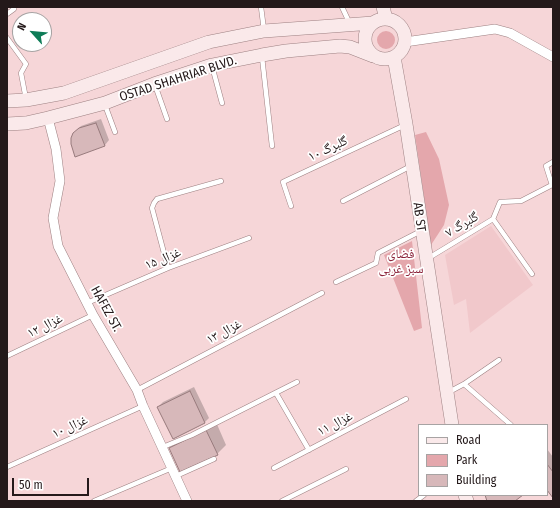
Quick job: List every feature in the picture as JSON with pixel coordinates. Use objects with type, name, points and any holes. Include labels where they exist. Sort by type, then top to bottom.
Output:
[{"type":"main road","points":[[385,13],[398,25],[404,36],[405,42],[403,48],[394,58],[383,60],[373,56],[369,51],[365,40],[368,28],[382,20],[385,13]]},
{"type":"main road","name":"OSTAD SHAHRIAR BLVD.","points":[[7,101],[41,98],[64,93],[209,42],[264,31],[350,24],[373,24]]},
{"type":"main road","name":"OSTAD SHAHRIAR BLVD.","points":[[7,124],[48,118],[105,103],[154,84],[212,66],[262,55],[340,46],[350,47],[373,56]]},
{"type":"main road","name":"AB ST","points":[[394,58],[406,124],[421,231],[452,424]]},
{"type":"main road","points":[[41,98],[48,118]]},
{"type":"street","points":[[405,42],[495,30],[510,33],[553,57]]},
{"type":"street","name":"HAFEZ ST.","points":[[48,118],[56,149],[60,181],[53,218],[58,246],[93,315],[137,390],[187,501]]},
{"type":"lane","points":[[261,7],[264,31]]},
{"type":"lane","points":[[342,7],[350,24]]},
{"type":"lane","points":[[7,14],[13,8]]},
{"type":"lane","points":[[7,38],[26,64],[21,73],[26,100]]},
{"type":"lane","points":[[262,55],[272,146]]},
{"type":"lane","points":[[212,66],[222,103]]},
{"type":"lane","points":[[154,84],[167,119]]},
{"type":"lane","points":[[105,103],[116,132]]},
{"type":"lane","name":"گلبرگ ۱۰","points":[[291,206],[283,182],[406,124]]},
{"type":"lane","name":"گلبرگ ۷","points":[[426,260],[493,219],[500,202],[521,201],[552,185],[546,166],[553,162]]},
{"type":"lane","points":[[343,201],[412,166]]},
{"type":"lane","points":[[168,268],[152,208],[154,203],[157,199],[221,181]]},
{"type":"lane","points":[[493,219],[532,274]]},
{"type":"lane","points":[[336,282],[376,263],[378,253],[421,231]]},
{"type":"lane","name":"غزال ۱۵","points":[[87,303],[168,268],[249,238]]},
{"type":"lane","name":"غزال ۱۳","points":[[137,390],[322,293]]},
{"type":"lane","name":"غزال ۱۲","points":[[7,356],[93,315]]},
{"type":"lane","points":[[446,394],[464,384],[499,360]]},
{"type":"lane","points":[[163,447],[192,435],[297,382]]},
{"type":"lane","points":[[464,384],[510,424]]},
{"type":"lane","points":[[276,393],[309,450]]},
{"type":"lane","name":"غزال ۱۱","points":[[274,468],[406,399]]},
{"type":"lane","name":"غزال ۱۰","points":[[7,468],[143,406]]},
{"type":"lane","points":[[94,501],[214,459]]},
{"type":"lane","points":[[282,501],[346,469]]},
{"type":"shaded area","points":[[491,226],[533,285],[470,333],[466,299],[454,305],[445,255]]},
{"type":"green space","points":[[386,31],[392,34],[395,40],[392,46],[386,49],[380,46],[377,40],[380,34]]},
{"type":"green space","points":[[426,132],[439,159],[449,205],[444,225],[431,245],[415,135]]},
{"type":"green space","name":"فضای سبز غربی","points":[[412,241],[422,328],[414,331],[384,255]]},
{"type":"building","points":[[96,123],[105,146],[75,157],[71,144],[73,133],[79,128]]},
{"type":"building","points":[[190,391],[205,423],[173,439],[157,407]]},
{"type":"building","points":[[206,430],[218,455],[180,472],[169,448]]},
{"type":"building","points":[[548,465],[553,472],[553,498],[548,491]]},
{"type":"building","points":[[485,496],[522,496],[515,501],[487,501]]}]
